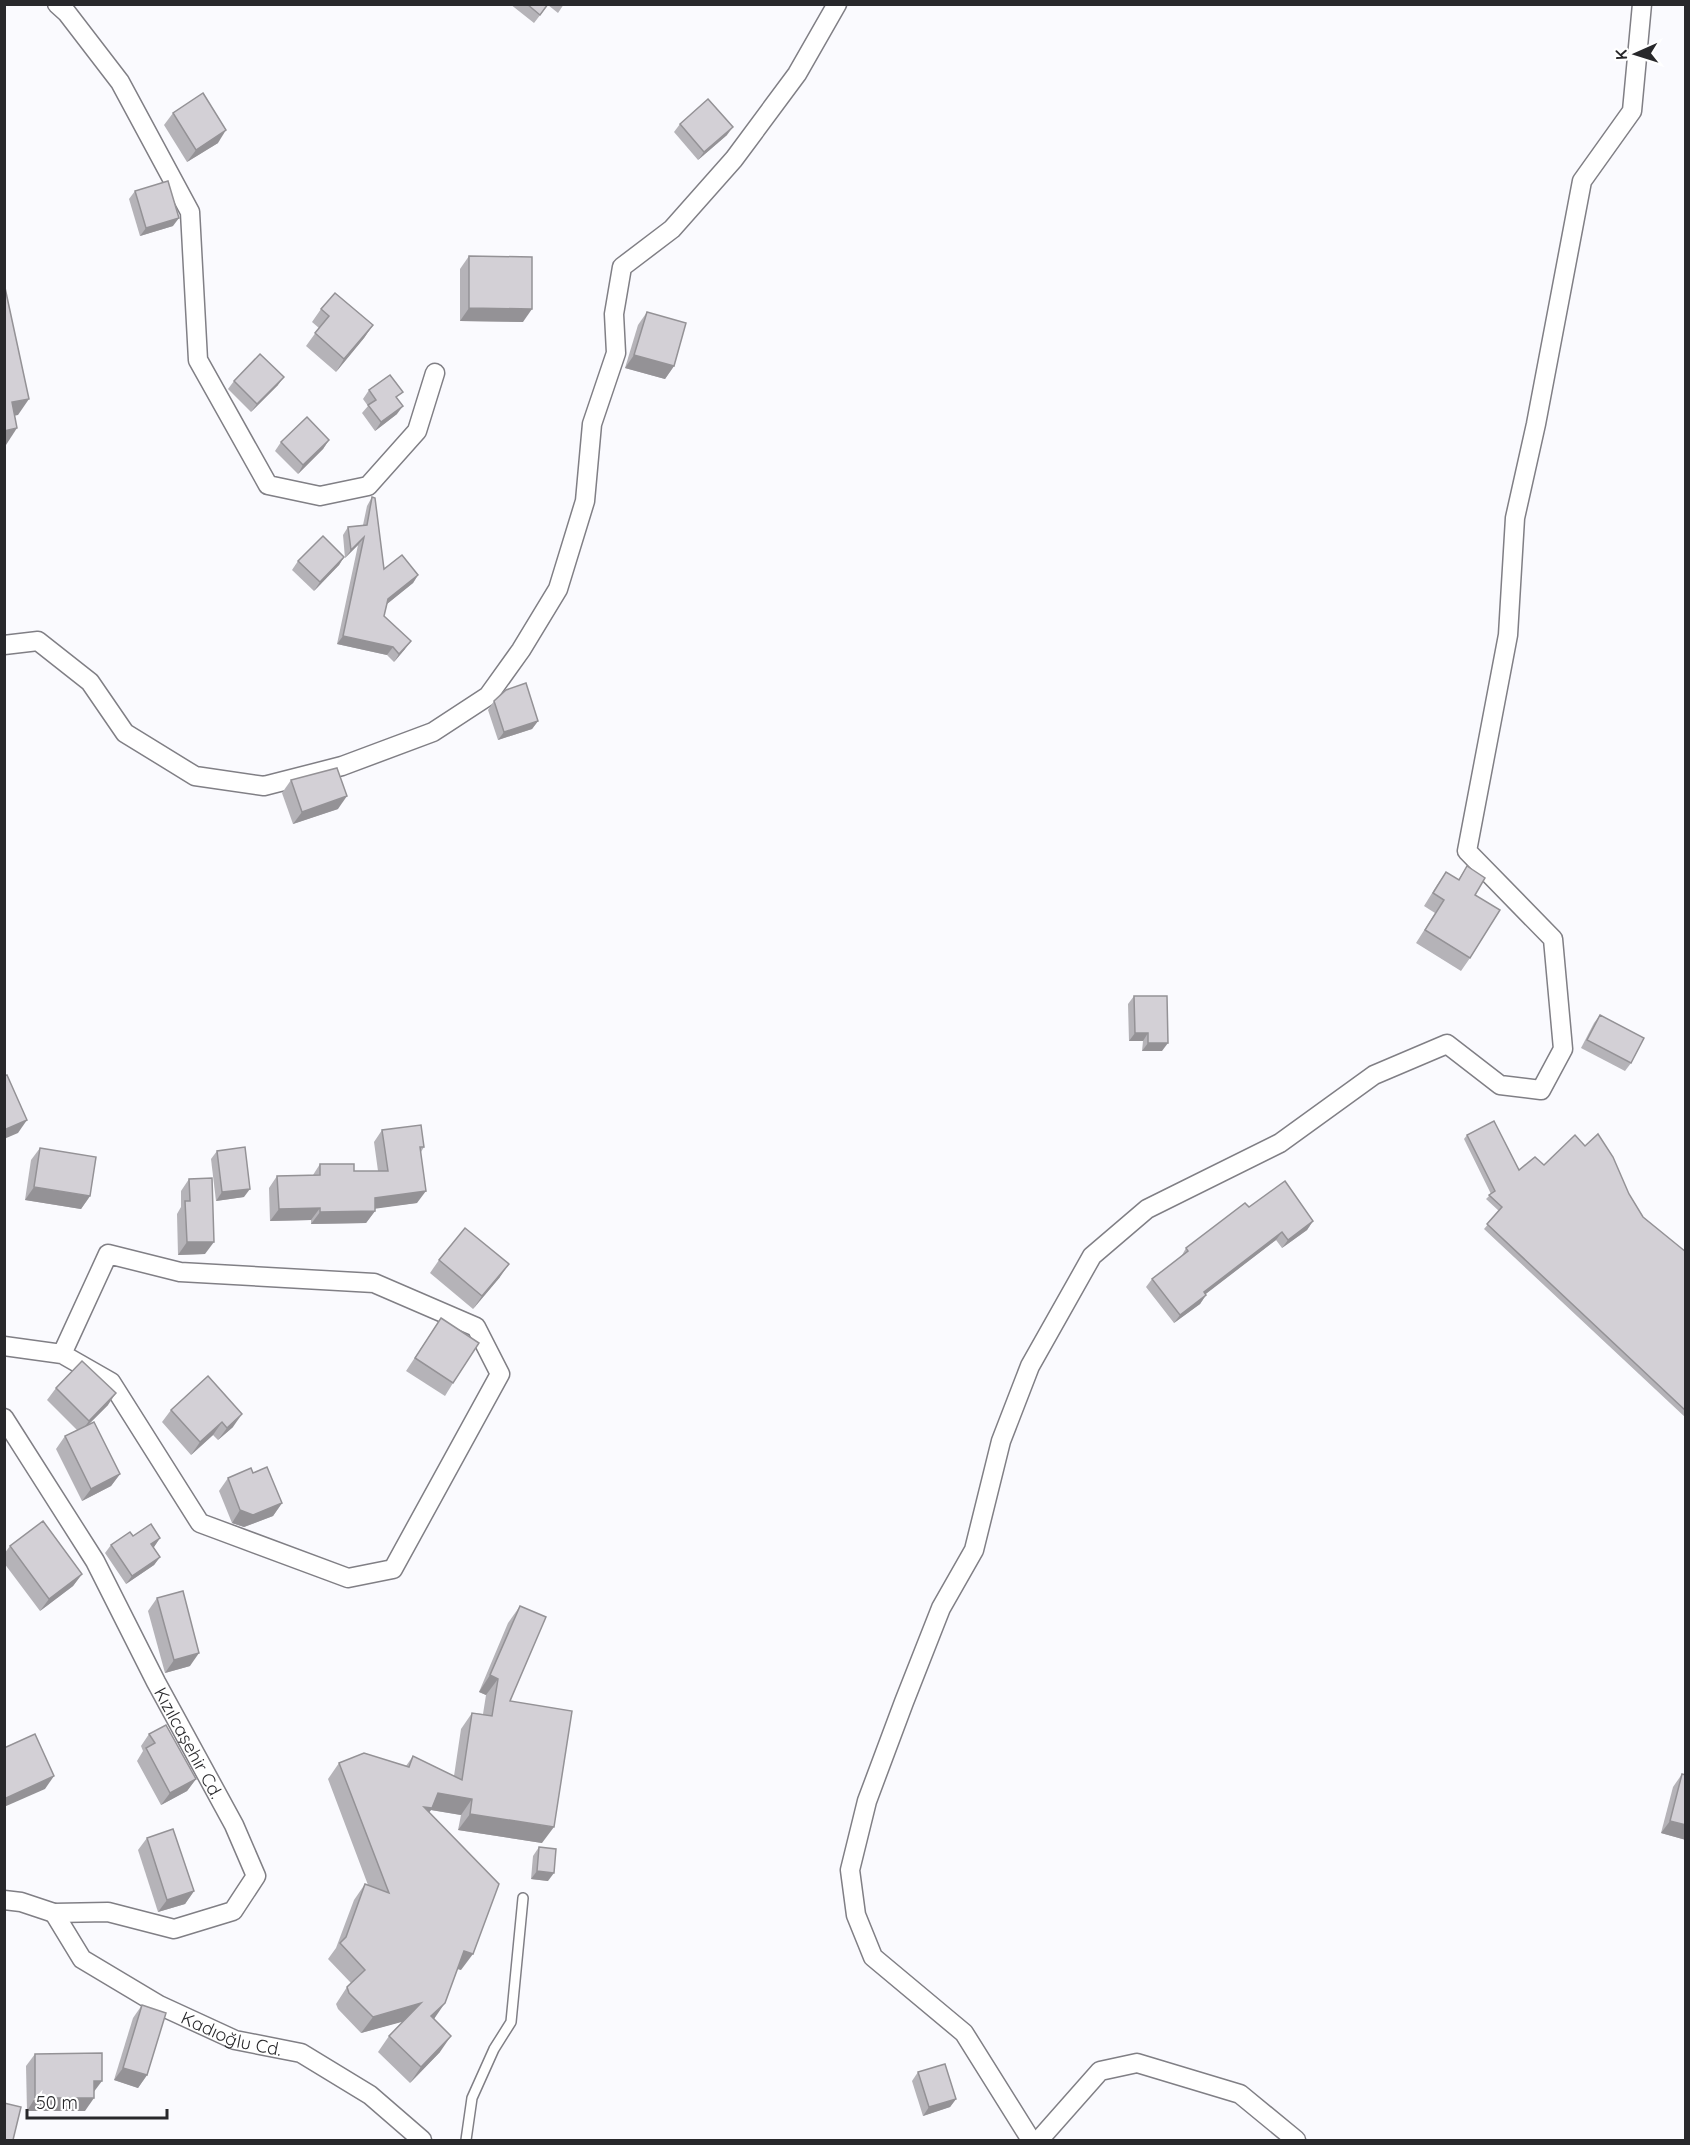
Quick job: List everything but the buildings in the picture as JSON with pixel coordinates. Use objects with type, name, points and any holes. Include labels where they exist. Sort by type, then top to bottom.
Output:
[{"type":"street","points":[[57,4],[67,13],[120,82],[190,212],[198,360],[268,484],[320,496],[368,486],[417,431],[435,373]]},
{"type":"street","points":[[4,645],[38,641],[90,682],[125,733],[195,776],[264,786],[342,766],[433,732],[488,696],[521,650],[558,589],[585,501],[592,424],[616,353],[614,314],[622,267],[672,229],[734,159],[797,74],[837,4]]},
{"type":"street","points":[[1031,2140],[964,2033],[873,1957],[856,1915],[850,1870],[867,1801],[941,1608],[974,1550],[1001,1441],[1030,1366],[1092,1256],[1147,1209],[1280,1143],[1374,1075],[1447,1044],[1500,1085],[1541,1090],[1563,1049],[1553,939],[1467,851],[1508,635],[1515,518],[1536,424],[1582,181],[1632,111],[1642,4]]},
{"type":"street","points":[[4,1347],[62,1354],[111,1382],[200,1523],[348,1578],[393,1569],[500,1374],[476,1328],[374,1283],[180,1272],[108,1254],[62,1354]]},
{"type":"street","name":"Kızılcaşehir Cd.","points":[[4,1418],[95,1561],[156,1682],[234,1825],[255,1876],[233,1911],[174,1929],[108,1912],[54,1913]]},
{"type":"street","points":[[4,1900],[21,1902],[54,1913]]},
{"type":"street","name":"Kadıoğlu Cd.","points":[[54,1913],[82,1959],[159,2005],[235,2040],[301,2053],[370,2095],[423,2140]]},
{"type":"street","points":[[1039,2140],[1100,2072],[1137,2063],[1240,2094],[1296,2140]]},
{"type":"lane","points":[[466,2140],[472,2098],[494,2049],[511,2022],[523,1898]]}]
